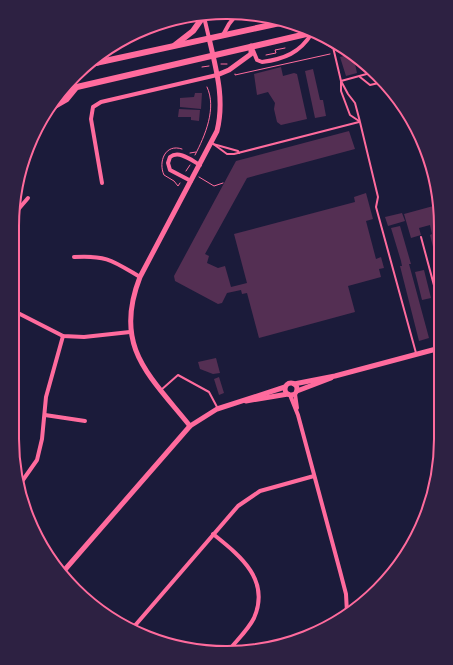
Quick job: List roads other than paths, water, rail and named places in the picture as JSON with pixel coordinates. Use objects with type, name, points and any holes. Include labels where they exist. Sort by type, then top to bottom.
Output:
[{"type":"highway","points":[[60,102],[66,99],[75,88]]},
{"type":"main road","points":[[174,46],[193,31],[200,21]]},
{"type":"main road","points":[[108,57],[174,46],[273,24]]},
{"type":"main road","points":[[71,89],[305,35]]},
{"type":"street","points":[[224,35],[233,19]]},
{"type":"street","points":[[190,426],[161,390],[139,358],[130,332],[130,307],[140,276],[212,143],[217,131],[220,112],[218,75],[204,20]]},
{"type":"street","points":[[252,46],[257,60],[264,62],[293,54],[310,37]]},
{"type":"street","points":[[102,183],[91,119],[93,107],[101,102],[218,75],[232,68],[251,54],[252,46]]},
{"type":"street","points":[[191,181],[170,170],[168,164],[170,158],[177,154],[200,165]]},
{"type":"street","points":[[20,208],[28,198]]},
{"type":"street","points":[[74,257],[103,257],[116,262],[140,276]]},
{"type":"street","points":[[19,314],[63,336],[84,337],[130,332]]},
{"type":"street","points":[[23,480],[37,460],[42,440],[46,397],[63,336]]},
{"type":"street","points":[[243,402],[254,396],[285,388],[290,383],[294,384],[335,376],[434,349]]},
{"type":"street","points":[[65,569],[190,426],[218,409],[243,402],[292,394],[335,376]]},
{"type":"street","points":[[292,394],[297,388],[294,384]]},
{"type":"street","points":[[285,388],[292,394],[298,415],[346,594],[347,608]]},
{"type":"street","points":[[45,415],[85,421]]},
{"type":"street","points":[[135,625],[212,534],[238,506],[260,491],[314,476]]},
{"type":"street","points":[[212,534],[239,554],[250,568],[257,587],[258,595],[254,617],[232,646]]},
{"type":"lane","points":[[334,49],[341,81],[341,91],[350,115],[359,121]]},
{"type":"lane","points":[[341,81],[367,74]]},
{"type":"lane","points":[[360,77],[370,85],[376,84]]},
{"type":"lane","points":[[341,81],[355,103],[378,197],[376,207],[416,354]]},
{"type":"lane","points":[[212,143],[227,154],[240,153],[359,121]]},
{"type":"lane","points":[[212,143],[238,151],[240,153]]},
{"type":"lane","points":[[421,237],[434,285]]},
{"type":"lane","points":[[161,390],[178,375],[209,392],[218,409]]}]
